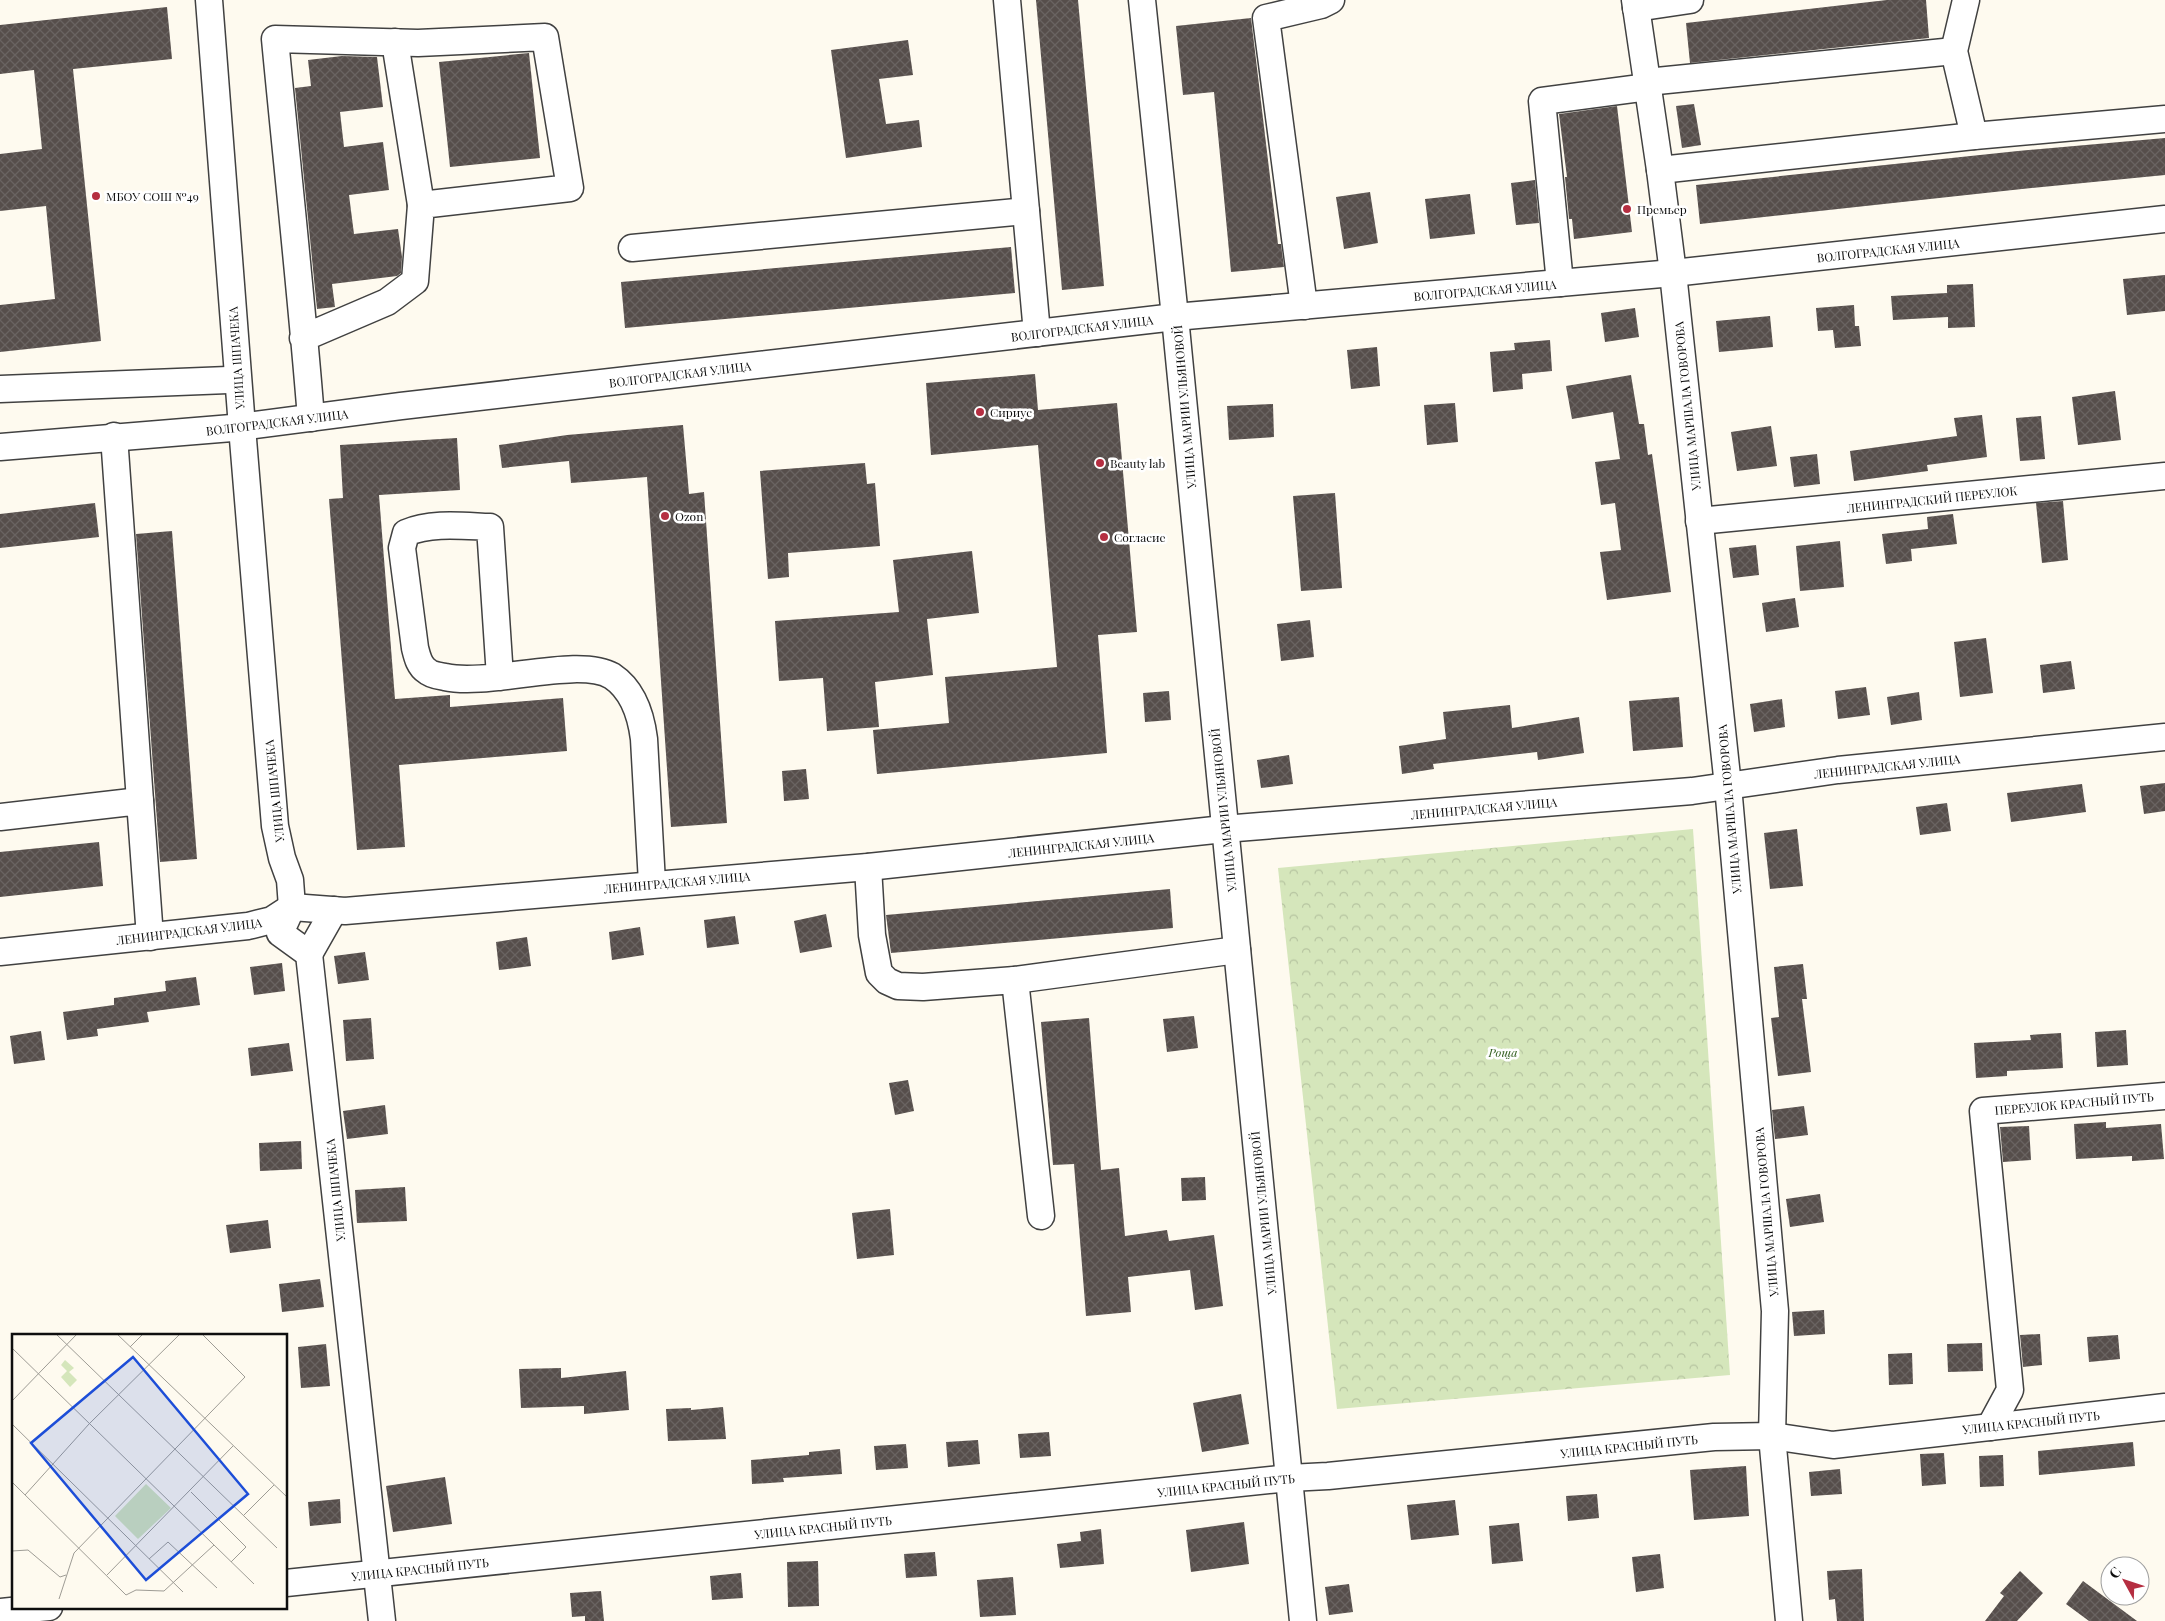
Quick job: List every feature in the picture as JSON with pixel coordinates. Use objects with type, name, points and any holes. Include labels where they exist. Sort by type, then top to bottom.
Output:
[{"type":"street","name":"УЛИЦА ШПАЧЕКА","points":[[209,0],[275,826],[282,858],[290,880],[292,907],[280,933],[309,954],[382,1621]]},
{"type":"street","points":[[1007,0],[1037,333]]},
{"type":"street","name":"УЛИЦА МАРИИ УЛЬЯНОВОЙ","points":[[1142,0],[1175,317],[1303,1621]]},
{"type":"street","points":[[1304,306],[1266,18],[1322,5],[1331,0]]},
{"type":"street","points":[[1636,4],[1690,0]]},
{"type":"street","points":[[1966,0],[1954,51],[1974,136]]},
{"type":"street","name":"УЛИЦА МАРШАЛА ГОВОРОВА","points":[[1636,4],[1673,273],[1728,786],[1775,1311],[1772,1436],[1789,1621]]},
{"type":"street","points":[[311,418],[275,39],[395,42],[545,37],[570,188],[421,205]]},
{"type":"street","points":[[304,338],[388,302],[415,281],[421,205],[418,120],[395,42]]},
{"type":"street","points":[[1560,283],[1542,101],[1647,85],[1954,51]]},
{"type":"street","points":[[1660,170],[1974,136],[2165,119]]},
{"type":"street","points":[[632,248],[1026,211]]},
{"type":"street","name":"ВОЛГОГРАДСКАЯ УЛИЦА","points":[[0,447],[114,436],[242,427],[1175,317],[1673,273],[2165,220]]},
{"type":"street","points":[[0,389],[228,380]]},
{"type":"street","points":[[114,436],[150,937]]},
{"type":"street","name":"ЛЕНИНГРАДСКИЙ ПЕРЕУЛОК","points":[[1700,521],[2165,476]]},
{"type":"street","points":[[500,678],[490,527],[436,526],[415,529],[406,533],[402,548],[415,648],[419,662],[427,672],[454,679],[500,678],[542,672],[595,670],[611,676],[632,697],[641,718],[644,739],[652,884]]},
{"type":"street","name":"ЛЕНИНГРАДСКАЯ УЛИЦА","points":[[0,952],[248,926],[272,920],[292,907],[345,911],[868,867],[1224,829],[1692,791],[1838,770],[2165,737]]},
{"type":"street","points":[[0,817],[140,801]]},
{"type":"street","points":[[868,867],[872,935],[879,973],[887,981],[898,986],[923,987],[1015,980],[1237,950]]},
{"type":"street","points":[[309,954],[334,910]]},
{"type":"street","points":[[1015,980],[1041,1216]]},
{"type":"street","name":"ПЕРЕУЛОК КРАСНЫЙ ПУТЬ","points":[[1990,1427],[2010,1390],[1983,1111],[2165,1096]]},
{"type":"street","name":"УЛИЦА КРАСНЫЙ ПУТЬ","points":[[288,1583],[1289,1478],[1328,1476],[1714,1437],[1772,1436],[1833,1445],[2165,1408]]},
{"type":"street","points":[[0,1612],[40,1608]]},
{"type":"green space","name":"Роща","points":[[1693,829],[1730,1375],[1337,1409],[1278,868]]},
{"type":"building","points":[[1036,0],[1078,0],[1104,286],[1062,290]]},
{"type":"building","points":[[1887,0],[1926,0],[1929,38],[1690,63],[1686,23]]},
{"type":"building","points":[[167,7],[172,59],[73,69],[101,341],[0,352],[0,305],[55,299],[46,206],[0,211],[0,154],[42,149],[34,70],[0,74],[0,25]]},
{"type":"building","points":[[1251,18],[1278,244],[1281,244],[1284,267],[1231,272],[1214,92],[1183,95],[1176,26]]},
{"type":"building","points":[[908,40],[913,75],[879,79],[886,124],[919,120],[922,147],[846,158],[831,50]]},
{"type":"building","points":[[529,53],[540,158],[450,167],[439,62]]},
{"type":"building","points":[[342,56],[377,57],[383,107],[340,112],[344,147],[383,142],[389,190],[349,195],[354,234],[398,229],[402,257],[401,273],[397,276],[332,284],[335,307],[317,309],[295,88],[311,86],[308,60]]},
{"type":"building","points":[[1694,104],[1701,145],[1682,148],[1676,106]]},
{"type":"building","points":[[1617,106],[1632,232],[1574,239],[1572,219],[1569,219],[1565,177],[1567,177],[1559,114]]},
{"type":"building","points":[[2165,138],[2165,175],[1700,224],[1696,185],[2018,151]]},
{"type":"building","points":[[1535,180],[1539,223],[1516,225],[1511,183]]},
{"type":"building","points":[[1370,192],[1378,243],[1344,249],[1336,197]]},
{"type":"building","points":[[1470,194],[1475,234],[1430,239],[1425,199]]},
{"type":"building","points":[[1011,247],[1015,293],[625,328],[621,282]]},
{"type":"building","points":[[2165,275],[2165,311],[2127,315],[2123,279]]},
{"type":"building","points":[[1973,284],[1975,327],[1948,328],[1948,317],[1893,320],[1891,296],[1947,293],[1947,285]]},
{"type":"building","points":[[1854,305],[1855,326],[1859,326],[1861,346],[1835,348],[1833,330],[1818,331],[1816,308]]},
{"type":"building","points":[[1635,308],[1639,337],[1605,342],[1601,313]]},
{"type":"building","points":[[1770,316],[1773,347],[1719,352],[1716,321]]},
{"type":"building","points":[[1550,340],[1552,371],[1522,374],[1523,389],[1493,392],[1490,352],[1515,350],[1514,343]]},
{"type":"building","points":[[1377,347],[1380,386],[1351,389],[1347,350]]},
{"type":"building","points":[[1035,374],[1038,410],[1117,403],[1137,632],[1098,635],[1107,753],[877,774],[873,730],[949,723],[945,677],[1057,667],[1038,445],[931,455],[926,383]]},
{"type":"building","points":[[1631,375],[1639,424],[1644,424],[1648,455],[1652,454],[1671,592],[1607,600],[1600,552],[1621,550],[1615,503],[1601,505],[1595,462],[1620,459],[1613,412],[1572,419],[1566,386]]},
{"type":"building","points":[[2115,391],[2121,440],[2078,445],[2072,397]]},
{"type":"building","points":[[1455,403],[1458,442],[1427,445],[1424,405]]},
{"type":"building","points":[[1273,404],[1274,437],[1229,440],[1227,406]]},
{"type":"building","points":[[1982,415],[1987,457],[1927,465],[1928,471],[1854,481],[1850,451],[1957,436],[1954,418]]},
{"type":"building","points":[[2041,416],[2045,459],[2020,461],[2016,418]]},
{"type":"building","points":[[683,425],[689,494],[704,492],[727,823],[671,827],[647,477],[571,483],[569,461],[502,468],[499,445],[567,435]]},
{"type":"building","points":[[1771,426],[1777,466],[1737,471],[1731,432]]},
{"type":"building","points":[[457,438],[460,490],[379,495],[395,699],[450,695],[450,707],[563,698],[567,751],[399,765],[405,847],[357,850],[329,499],[343,498],[340,445]]},
{"type":"building","points":[[1817,454],[1820,484],[1794,487],[1790,457]]},
{"type":"building","points":[[865,463],[867,484],[875,483],[880,546],[788,553],[789,577],[768,579],[760,471]]},
{"type":"building","points":[[1335,493],[1342,588],[1301,591],[1293,496]]},
{"type":"building","points":[[2063,501],[2068,560],[2042,563],[2036,503]]},
{"type":"building","points":[[95,503],[99,537],[0,548],[0,514]]},
{"type":"building","points":[[1953,514],[1957,544],[1911,549],[1912,561],[1886,564],[1882,534],[1928,529],[1927,517]]},
{"type":"building","points":[[172,531],[197,859],[160,862],[136,534]]},
{"type":"building","points":[[1840,541],[1844,587],[1800,591],[1796,546]]},
{"type":"building","points":[[1756,545],[1759,575],[1733,578],[1729,548]]},
{"type":"building","points":[[972,551],[979,613],[927,619],[933,675],[875,682],[879,727],[827,731],[823,678],[779,681],[775,621],[899,612],[893,560]]},
{"type":"building","points":[[1795,598],[1799,627],[1766,632],[1762,603]]},
{"type":"building","points":[[1310,620],[1314,657],[1281,661],[1277,624]]},
{"type":"building","points":[[1986,638],[1993,693],[1960,697],[1954,642]]},
{"type":"building","points":[[2071,661],[2075,689],[2043,693],[2040,665]]},
{"type":"building","points":[[1866,687],[1870,715],[1838,719],[1835,691]]},
{"type":"building","points":[[1169,691],[1171,720],[1145,722],[1143,693]]},
{"type":"building","points":[[1919,692],[1922,720],[1891,725],[1887,697]]},
{"type":"building","points":[[1679,697],[1683,747],[1633,751],[1629,701]]},
{"type":"building","points":[[1782,699],[1785,727],[1754,732],[1750,704]]},
{"type":"building","points":[[1510,705],[1512,728],[1579,717],[1584,753],[1538,760],[1537,752],[1433,764],[1434,769],[1402,774],[1399,746],[1446,739],[1443,712]]},
{"type":"building","points":[[1289,755],[1293,784],[1261,788],[1257,760]]},
{"type":"building","points":[[806,769],[809,799],[784,801],[782,771]]},
{"type":"building","points":[[2165,783],[2165,811],[2144,814],[2140,786]]},
{"type":"building","points":[[2082,784],[2086,812],[2011,822],[2007,793]]},
{"type":"building","points":[[1947,803],[1951,831],[1920,835],[1916,807]]},
{"type":"building","points":[[1797,829],[1803,886],[1770,889],[1764,833]]},
{"type":"building","points":[[99,842],[103,886],[0,897],[0,852]]},
{"type":"building","points":[[1170,889],[1173,928],[891,953],[886,915]]},
{"type":"building","points":[[826,914],[832,947],[800,953],[794,921]]},
{"type":"building","points":[[735,916],[739,944],[707,948],[704,920]]},
{"type":"building","points":[[640,927],[644,955],[612,960],[609,932]]},
{"type":"building","points":[[527,937],[531,966],[499,970],[496,942]]},
{"type":"building","points":[[365,952],[369,980],[338,984],[334,956]]},
{"type":"building","points":[[282,963],[285,991],[254,995],[250,967]]},
{"type":"building","points":[[1803,964],[1807,999],[1802,999],[1811,1072],[1778,1076],[1771,1018],[1779,1017],[1774,967]]},
{"type":"building","points":[[196,977],[200,1005],[147,1012],[149,1022],[97,1029],[98,1036],[67,1040],[63,1012],[114,1005],[114,998],[166,991],[165,981]]},
{"type":"building","points":[[1194,1016],[1198,1048],[1167,1052],[1163,1019]]},
{"type":"building","points":[[371,1018],[374,1059],[346,1061],[343,1020]]},
{"type":"building","points":[[1089,1018],[1101,1170],[1119,1168],[1125,1236],[1167,1230],[1169,1241],[1214,1235],[1223,1306],[1195,1310],[1190,1270],[1128,1277],[1131,1312],[1086,1316],[1074,1164],[1053,1165],[1041,1022]]},
{"type":"building","points":[[2126,1030],[2128,1065],[2097,1067],[2095,1032]]},
{"type":"building","points":[[41,1031],[45,1060],[14,1064],[10,1036]]},
{"type":"building","points":[[2061,1033],[2063,1068],[2007,1071],[2007,1076],[1976,1078],[1974,1043],[2031,1040],[2030,1035]]},
{"type":"building","points":[[289,1043],[293,1071],[251,1076],[248,1048]]},
{"type":"building","points":[[908,1080],[914,1111],[895,1115],[889,1083]]},
{"type":"building","points":[[385,1105],[388,1134],[347,1139],[343,1111]]},
{"type":"building","points":[[1804,1106],[1808,1135],[1775,1139],[1772,1110]]},
{"type":"building","points":[[2106,1122],[2106,1128],[2161,1124],[2164,1159],[2132,1161],[2132,1156],[2076,1159],[2074,1124]]},
{"type":"building","points":[[2029,1126],[2031,1160],[2003,1162],[2000,1127]]},
{"type":"building","points":[[301,1141],[302,1169],[260,1171],[259,1143]]},
{"type":"building","points":[[1205,1177],[1206,1200],[1182,1201],[1181,1178]]},
{"type":"building","points":[[405,1187],[407,1221],[357,1223],[355,1190]]},
{"type":"building","points":[[1820,1194],[1824,1222],[1790,1227],[1786,1199]]},
{"type":"building","points":[[890,1209],[894,1255],[857,1259],[852,1213]]},
{"type":"building","points":[[268,1220],[271,1248],[230,1253],[226,1225]]},
{"type":"building","points":[[320,1279],[324,1307],[282,1312],[279,1284]]},
{"type":"building","points":[[1824,1310],[1825,1334],[1794,1336],[1792,1312]]},
{"type":"building","points":[[2040,1334],[2042,1365],[2023,1367],[2020,1335]]},
{"type":"building","points":[[2118,1335],[2120,1359],[2089,1362],[2087,1337]]},
{"type":"building","points":[[1982,1343],[1983,1371],[1948,1372],[1947,1344]]},
{"type":"building","points":[[326,1344],[330,1386],[301,1388],[298,1347]]},
{"type":"building","points":[[1912,1353],[1913,1384],[1889,1385],[1888,1354]]},
{"type":"building","points":[[561,1368],[561,1378],[626,1371],[629,1410],[584,1414],[584,1406],[521,1408],[519,1369]]},
{"type":"building","points":[[1241,1394],[1249,1444],[1202,1452],[1193,1403]]},
{"type":"building","points":[[723,1407],[726,1439],[668,1441],[666,1409],[691,1408],[691,1410]]},
{"type":"building","points":[[1049,1432],[1051,1456],[1020,1458],[1018,1434]]},
{"type":"building","points":[[978,1440],[980,1464],[948,1467],[946,1442]]},
{"type":"building","points":[[2133,1442],[2135,1466],[2039,1475],[2038,1451]]},
{"type":"building","points":[[906,1444],[908,1468],[876,1470],[874,1446]]},
{"type":"building","points":[[840,1449],[842,1474],[783,1478],[784,1482],[752,1484],[751,1460],[809,1455],[809,1452]]},
{"type":"building","points":[[1944,1453],[1946,1484],[1922,1486],[1920,1454]]},
{"type":"building","points":[[2003,1455],[2004,1486],[1980,1487],[1979,1456]]},
{"type":"building","points":[[1746,1466],[1749,1516],[1694,1520],[1690,1470]]},
{"type":"building","points":[[1840,1469],[1842,1494],[1811,1496],[1809,1472]]},
{"type":"building","points":[[445,1477],[452,1524],[393,1532],[386,1486]]},
{"type":"building","points":[[1597,1494],[1599,1518],[1568,1521],[1566,1496]]},
{"type":"building","points":[[340,1499],[341,1523],[310,1526],[308,1502]]},
{"type":"building","points":[[1455,1500],[1459,1535],[1411,1540],[1407,1505]]},
{"type":"building","points":[[1244,1522],[1249,1564],[1191,1572],[1186,1530]]},
{"type":"building","points":[[1519,1523],[1523,1561],[1492,1564],[1489,1526]]},
{"type":"building","points":[[1101,1529],[1104,1564],[1060,1568],[1057,1544],[1081,1541],[1080,1532]]},
{"type":"building","points":[[935,1552],[937,1576],[906,1578],[904,1554]]},
{"type":"building","points":[[1660,1554],[1664,1588],[1636,1592],[1632,1557]]},
{"type":"building","points":[[818,1561],[819,1606],[788,1607],[787,1562]]},
{"type":"building","points":[[1862,1569],[1864,1621],[1837,1621],[1835,1599],[1829,1600],[1827,1571]]},
{"type":"building","points":[[2020,1571],[2043,1593],[2017,1621],[1985,1621],[2004,1596],[2000,1593]]},
{"type":"building","points":[[741,1573],[743,1598],[712,1600],[710,1576]]},
{"type":"building","points":[[1013,1577],[1016,1615],[980,1617],[977,1580]]},
{"type":"building","points":[[2083,1581],[2100,1594],[2100,1606],[2117,1606],[2137,1621],[2089,1621],[2066,1604]]},
{"type":"building","points":[[1349,1584],[1353,1612],[1329,1615],[1325,1587]]},
{"type":"building","points":[[601,1591],[604,1621],[585,1621],[585,1616],[572,1617],[570,1593]]},
{"type":"place","name":"МБОУ СОШ №49","points":[[96,196]]},
{"type":"place","name":"Премьер","points":[[1627,209]]},
{"type":"place","name":"Сириус","points":[[980,412]]},
{"type":"place","name":"Beauty lab","points":[[1100,463]]},
{"type":"place","name":"Ozon","points":[[665,516]]},
{"type":"place","name":"Согласие","points":[[1104,537]]}]
